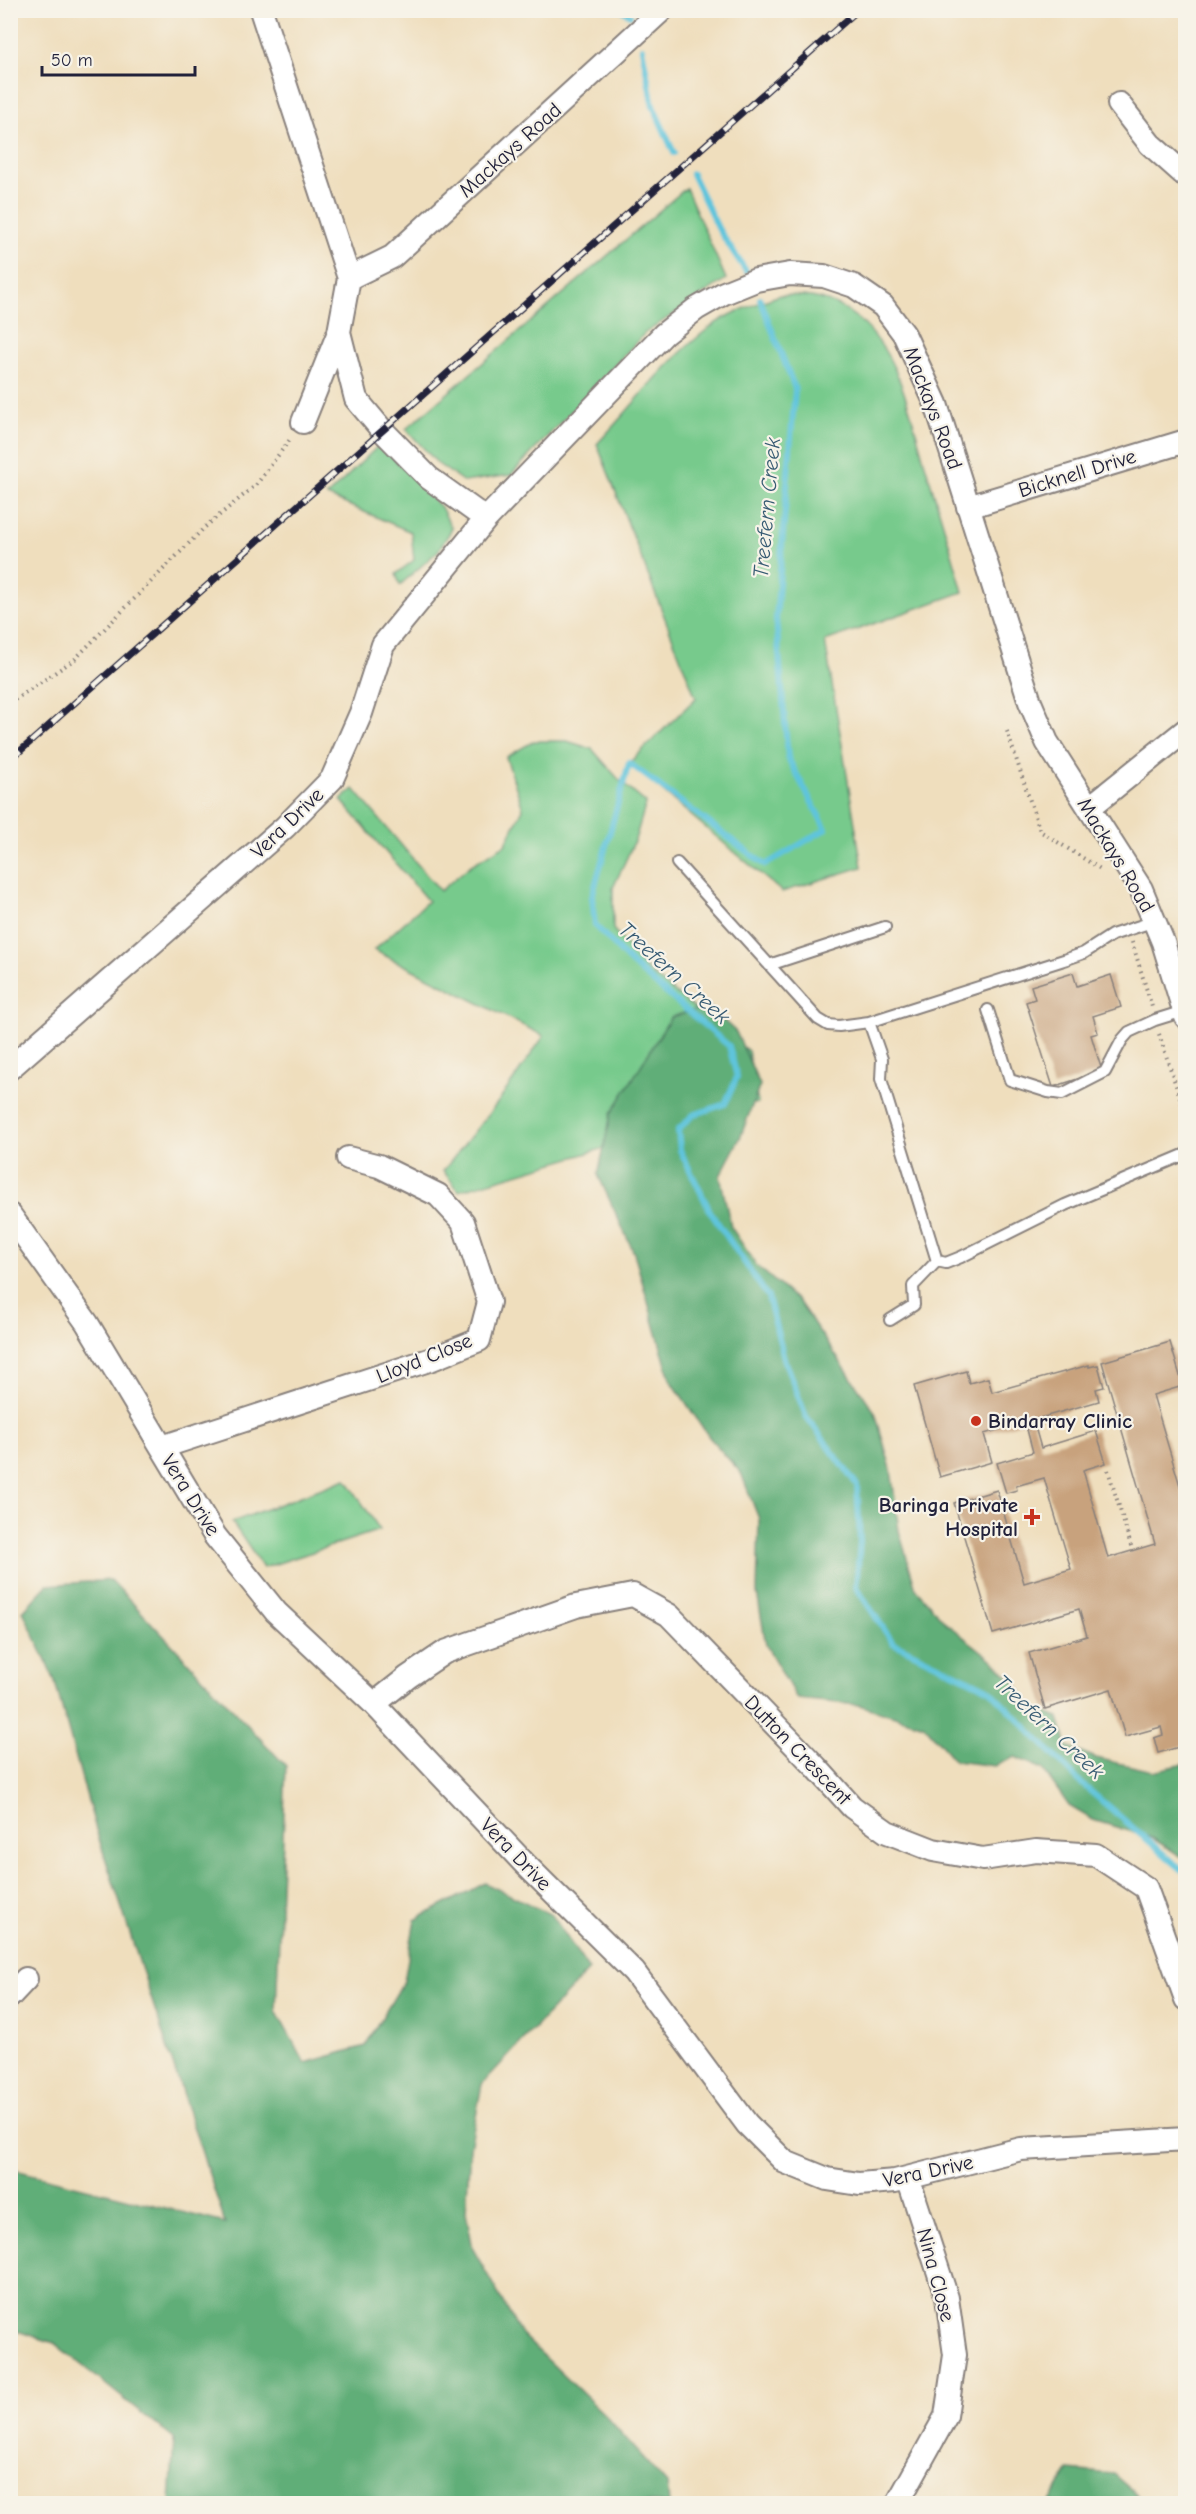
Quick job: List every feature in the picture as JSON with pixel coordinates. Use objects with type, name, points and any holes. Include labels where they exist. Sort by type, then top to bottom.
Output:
[{"type":"street","points":[[261,10],[349,278],[339,332],[303,422]]},
{"type":"street","name":"Mackays Road","points":[[349,278],[392,256],[662,10]]},
{"type":"street","points":[[1119,104],[1150,144],[1185,176]]},
{"type":"street","name":"Mackays Road","points":[[486,519],[664,334],[696,309],[724,292],[756,280],[790,274],[824,276],[854,286],[883,306],[904,334],[936,404],[1030,702],[1047,742],[1141,889],[1155,921],[1185,1014]]},
{"type":"street","points":[[339,332],[356,399],[382,430],[429,478],[486,519]]},
{"type":"street","name":"Bicknell Drive","points":[[968,507],[1185,441]]},
{"type":"street","name":"Vera Drive","points":[[10,1068],[278,834],[332,779],[361,713],[383,645],[486,519]]},
{"type":"street","points":[[1089,808],[1185,730]]},
{"type":"street","name":"Lloyd Close","points":[[162,1447],[432,1359],[479,1340],[489,1302],[463,1222],[438,1195],[379,1166],[348,1158]]},
{"type":"street","name":"Vera Drive","points":[[10,1215],[87,1323],[215,1536],[276,1612],[374,1704],[525,1864],[634,1972],[747,2124],[785,2162],[827,2179],[859,2184],[908,2178],[1021,2149],[1185,2139]]},
{"type":"street","name":"Dutton Crescent","points":[[374,1704],[445,1652],[576,1606],[633,1595],[669,1615],[852,1807],[887,1832],[933,1850],[983,1859],[1036,1851],[1096,1855],[1146,1888],[1185,1999]]},
{"type":"street","points":[[10,1996],[26,1979]]},
{"type":"street","name":"Nina Close","points":[[897,2504],[946,2416],[955,2355],[947,2298],[908,2178]]},
{"type":"lane","points":[[677,863],[818,1019],[828,1025],[869,1022],[1084,953],[1112,935],[1155,921]]},
{"type":"lane","points":[[769,965],[885,927]]},
{"type":"lane","points":[[988,1010],[1010,1080],[1062,1094],[1105,1072],[1122,1040],[1129,1032],[1155,1020],[1185,1014]]},
{"type":"lane","points":[[869,1022],[882,1059],[881,1078],[937,1261]]},
{"type":"lane","points":[[937,1261],[946,1263],[961,1257],[1065,1205],[1185,1154]]},
{"type":"lane","points":[[890,1320],[914,1305],[913,1286],[937,1261]]},
{"type":"path","points":[[10,703],[75,659],[205,528],[256,485],[303,422]]},
{"type":"path","points":[[1007,731],[1040,831],[1104,871]]},
{"type":"path","points":[[1129,930],[1185,1116]]},
{"type":"path","points":[[1108,1470],[1132,1549]]},
{"type":"green space","points":[[686,188],[726,279],[645,333],[511,475],[464,482],[438,464],[406,429]]},
{"type":"green space","points":[[780,295],[811,297],[839,306],[857,318],[883,348],[902,385],[963,592],[825,641],[862,867],[782,892],[629,763],[696,698],[597,444],[679,354],[709,328],[734,313]]},
{"type":"green space","points":[[380,444],[441,507],[452,529],[438,551],[400,585],[396,574],[414,560],[411,532],[327,496]]},
{"type":"green space","points":[[534,741],[567,741],[592,749],[622,783],[646,803],[635,840],[613,888],[613,929],[649,972],[748,1051],[758,1103],[459,1191],[443,1171],[498,1102],[544,1036],[374,950],[428,901],[341,800],[354,789],[440,891],[471,865],[505,845],[523,809],[506,757]]},
{"type":"green space","points":[[708,1006],[736,1032],[760,1085],[740,1138],[720,1176],[731,1227],[757,1266],[799,1302],[875,1412],[891,1469],[899,1531],[916,1589],[947,1624],[993,1660],[1016,1684],[1030,1707],[1059,1718],[1067,1746],[1096,1758],[1153,1771],[1185,1764],[1185,1859],[1152,1838],[1093,1820],[1069,1806],[1043,1769],[1015,1757],[995,1766],[955,1761],[924,1725],[859,1705],[797,1699],[766,1645],[757,1593],[759,1519],[741,1473],[709,1437],[670,1379],[634,1253],[598,1175],[611,1114],[671,1017]]},
{"type":"green space","points":[[346,1479],[380,1530],[263,1568],[232,1522]]},
{"type":"green space","points":[[111,1580],[286,1766],[276,2011],[305,2063],[365,2046],[404,1981],[415,1920],[485,1883],[552,1915],[589,1970],[482,2084],[470,2148],[466,2212],[473,2249],[521,2334],[606,2416],[667,2484],[669,2503],[170,2503],[174,2439],[54,2343],[11,2329],[11,2169],[225,2223],[97,1833],[54,1679],[23,1611],[47,1585]]},
{"type":"green space","points":[[1069,2470],[1113,2474],[1135,2493],[1142,2503],[1048,2503]]},
{"type":"building","points":[[1073,973],[1077,986],[1111,975],[1121,1007],[1093,1016],[1098,1033],[1091,1035],[1102,1071],[1053,1087],[1026,1002],[1035,999],[1031,986]]},
{"type":"building","points":[[1170,1342],[1183,1386],[1153,1395],[1186,1506],[1186,1745],[1158,1753],[1154,1738],[1163,1735],[1161,1727],[1125,1737],[1111,1689],[1045,1709],[1029,1653],[1087,1636],[1079,1609],[993,1634],[954,1503],[997,1490],[1024,1583],[1071,1569],[1044,1478],[1016,1486],[1017,1490],[1006,1493],[997,1463],[1033,1452],[1025,1422],[984,1434],[992,1462],[940,1477],[914,1386],[966,1371],[969,1383],[988,1378],[992,1392],[1089,1365],[1089,1367],[1098,1365],[1104,1387],[1096,1389],[1099,1401],[1033,1420],[1041,1448],[1096,1431],[1106,1463],[1083,1470],[1108,1558],[1155,1544],[1102,1362]]},
{"type":"waterway","name":"Treefern Creek","points":[[622,10],[630,15]]},
{"type":"waterway","name":"Treefern Creek","points":[[642,48],[653,106],[674,153]]},
{"type":"waterway","name":"Treefern Creek","points":[[692,174],[719,230],[746,271]]},
{"type":"waterway","name":"Treefern Creek","points":[[760,299],[795,389],[776,619],[788,758],[826,829],[765,865],[629,763],[592,897],[595,925],[634,966],[729,1046],[737,1077],[725,1104],[693,1115],[678,1130],[680,1150],[711,1213],[768,1297],[785,1362],[806,1416],[857,1485],[860,1541],[856,1587],[893,1643],[990,1690],[1083,1785],[1186,1873]]},
{"type":"railway","points":[[10,760],[858,10]]},
{"type":"place","name":"Bindarray Clinic","points":[[976,1421]]},
{"type":"place","name":"Baringa Private Hospital","points":[[1032,1517]]}]
